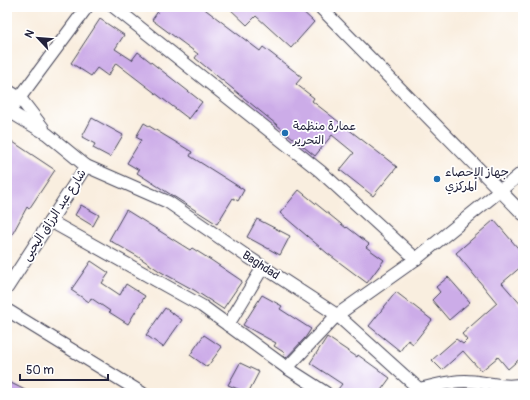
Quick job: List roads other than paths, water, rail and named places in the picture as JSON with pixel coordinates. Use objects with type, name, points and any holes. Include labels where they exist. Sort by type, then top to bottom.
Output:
[{"type":"street","points":[[47,134],[8,111],[20,98],[87,7]]},
{"type":"street","points":[[114,7],[320,171],[416,259]]},
{"type":"street","points":[[320,7],[523,214]]},
{"type":"street","points":[[7,90],[20,98],[47,134]]},
{"type":"street","name":"شارع عبد الرزاق اليحيى","points":[[7,288],[86,166],[47,134]]},
{"type":"street","name":"Baghdad","points":[[86,166],[168,202],[263,267],[337,315],[416,391]]},
{"type":"street","points":[[287,368],[337,315],[416,259],[523,172]]},
{"type":"street","points":[[50,221],[202,306],[287,368],[326,393]]},
{"type":"street","points":[[228,326],[263,267]]},
{"type":"street","points":[[7,310],[142,393]]},
{"type":"street","points":[[416,391],[464,381],[497,389],[521,386]]},
{"type":"place","name":"عمارة منظمة التحرير","points":[[285,133]]},
{"type":"place","name":"جهاز الإحصاء المركزي","points":[[437,179]]}]
